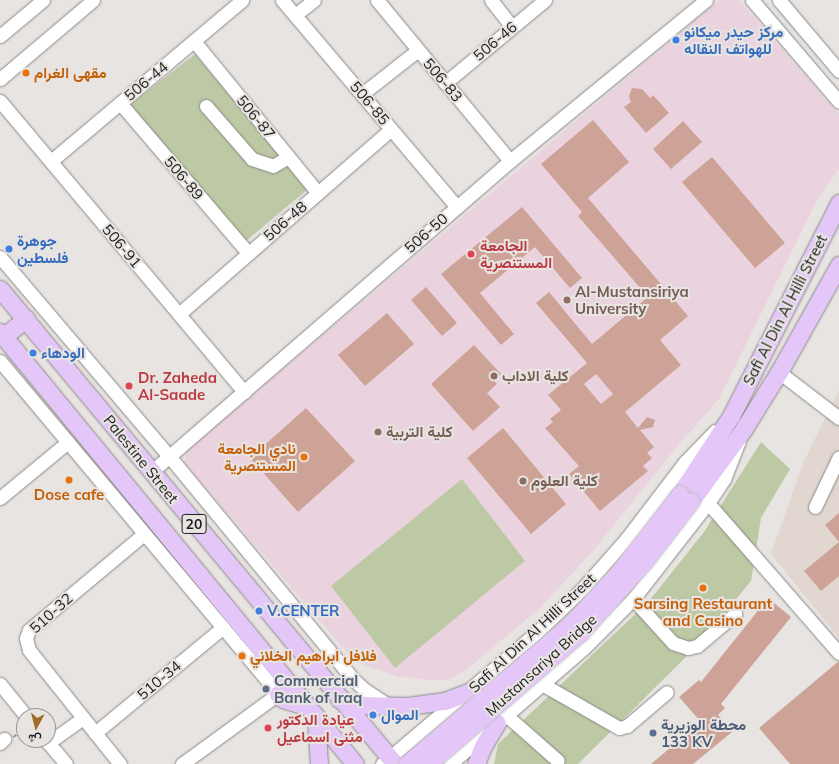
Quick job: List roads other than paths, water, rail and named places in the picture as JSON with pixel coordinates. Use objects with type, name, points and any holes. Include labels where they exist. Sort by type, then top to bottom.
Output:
[{"type":"main road","name":"Safi Al Din Al Hilli Street","points":[[693,499],[731,416],[839,203]]},
{"type":"main road","name":"Safi Al Din Al Hilli Street","points":[[693,499],[743,430],[779,372],[839,265]]},
{"type":"main road","name":"Palestine Street","points":[[0,290],[26,319],[389,762]]},
{"type":"main road","points":[[2,334],[26,319]]},
{"type":"main road","name":"Palestine Street","points":[[2,334],[355,764]]},
{"type":"main road","name":"Mustansariya Bridge","points":[[407,764],[572,623],[622,570],[693,499]]},
{"type":"main road","name":"Mustansariya Bridge","points":[[428,764],[581,632],[643,563],[693,499]]},
{"type":"main road","points":[[338,698],[355,706],[392,707],[445,701],[470,692]]},
{"type":"main road","points":[[278,694],[311,712],[319,764]]},
{"type":"main road","points":[[476,764],[483,746],[501,719]]},
{"type":"street","points":[[0,36],[43,0]]},
{"type":"street","points":[[0,79],[93,0]]},
{"type":"street","name":"506-44","points":[[50,162],[242,0]]},
{"type":"street","name":"506-85","points":[[282,0],[458,207]]},
{"type":"street","points":[[295,15],[314,0]]},
{"type":"street","name":"506-83","points":[[377,0],[510,160]]},
{"type":"street","points":[[491,0],[512,27]]},
{"type":"street","name":"506-46","points":[[445,83],[545,0]]},
{"type":"street","name":"506-50","points":[[151,472],[458,207],[510,160],[706,0]]},
{"type":"street","points":[[752,0],[839,102]]},
{"type":"street","points":[[779,0],[835,66],[816,74]]},
{"type":"street","points":[[792,46],[807,33]]},
{"type":"street","name":"506-87","points":[[194,41],[318,193]]},
{"type":"street","points":[[362,94],[418,50]]},
{"type":"street","name":"506-91","points":[[0,101],[244,392]]},
{"type":"street","name":"506-89","points":[[120,103],[248,253]]},
{"type":"street","points":[[206,106],[252,160],[273,166],[288,157]]},
{"type":"street","name":"506-48","points":[[179,314],[391,129]]},
{"type":"street","points":[[0,257],[169,456],[353,679],[377,700],[392,707]]},
{"type":"street","points":[[0,361],[278,694],[182,764]]},
{"type":"street","points":[[779,372],[839,418]]},
{"type":"street","name":"Safi Al Din Al Hilli Street","points":[[389,762],[557,620],[606,564],[690,457],[731,416]]},
{"type":"street","points":[[0,498],[68,442]]},
{"type":"street","points":[[815,507],[839,457]]},
{"type":"street","points":[[693,499],[839,653]]},
{"type":"street","name":"Safi Al Din Al Hilli Street","points":[[450,764],[587,645],[633,599],[693,499]]},
{"type":"street","name":"510-32","points":[[120,764],[29,650],[26,638],[30,630],[144,534]]},
{"type":"street","points":[[633,599],[673,642],[688,648],[698,646],[735,614]]},
{"type":"street","name":"510-34","points":[[95,733],[223,627]]},
{"type":"street","points":[[574,646],[587,645]]},
{"type":"street","points":[[0,684],[20,708]]},
{"type":"street","points":[[542,684],[619,728],[627,726],[667,692]]},
{"type":"street","points":[[56,735],[83,718]]},
{"type":"street","points":[[501,719],[558,761]]},
{"type":"street","points":[[53,748],[66,764]]},
{"type":"place","name":"مركز حيدر ميكانو للهواتف النقاله","points":[[676,40]]},
{"type":"place","name":"مقهى الغرام","points":[[26,73]]},
{"type":"place","name":"جوهرة فلسطين","points":[[9,249]]},
{"type":"place","name":"الجامعة المستنصرية","points":[[471,254]]},
{"type":"place","name":"Al-Mustansiriya University","points":[[567,300]]},
{"type":"place","name":"الودهاء","points":[[33,353]]},
{"type":"place","name":"كلية الاداب","points":[[494,376]]},
{"type":"place","name":"Dr. Zaheda Al-Saade","points":[[129,386]]},
{"type":"place","name":"كلية التربية","points":[[378,432]]},
{"type":"place","name":"نادي الجامعة المستنصرية","points":[[304,457]]},
{"type":"place","name":"Dose cafe","points":[[69,480]]},
{"type":"place","name":"كلية العلوم","points":[[523,481]]},
{"type":"place","name":"Sarsing Restaurant and Casino","points":[[703,588]]},
{"type":"place","name":"V.CENTER","points":[[259,611]]},
{"type":"place","name":"فلافل ابراهيم الخلاني","points":[[242,656]]},
{"type":"place","name":"Commercial Bank of Iraq","points":[[266,689]]},
{"type":"place","name":"الموال","points":[[373,715]]},
{"type":"place","name":"عيادة الدكتور مثنى اسماعيل","points":[[268,728]]},
{"type":"place","name":"محطة الوزيرية 133 KV","points":[[653,733]]}]
